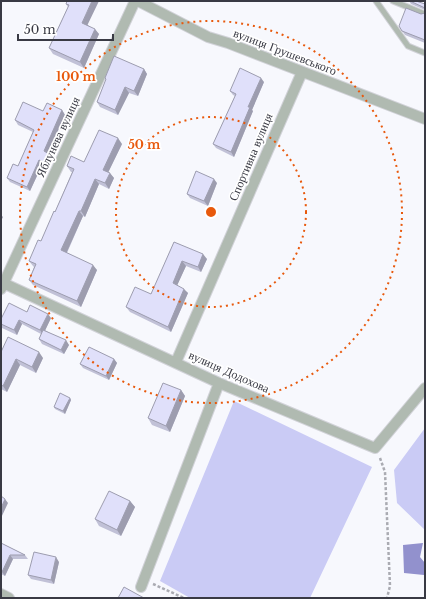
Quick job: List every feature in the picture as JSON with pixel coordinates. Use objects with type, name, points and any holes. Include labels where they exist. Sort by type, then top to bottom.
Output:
[{"type":"street","name":"Яблунева вулиця","points":[[2,285],[135,1]]},
{"type":"street","name":"вулиця Грушевського","points":[[138,1],[208,37],[228,43],[425,119]]},
{"type":"street","name":"Спортивна вулиця","points":[[176,362],[302,72]]},
{"type":"street","name":"вулиця Додохова","points":[[2,285],[176,362],[219,383],[375,448]]},
{"type":"street","points":[[142,583],[219,383]]},
{"type":"street","points":[[375,448],[425,388]]},
{"type":"street","points":[[1,594],[9,598]]},
{"type":"lane","points":[[376,1],[408,46],[425,52]]},
{"type":"lane","points":[[394,1],[425,14]]},
{"type":"path","points":[[375,448],[385,472],[390,586],[387,598]]},
{"type":"path","points":[[142,583],[184,598]]},
{"type":"shaded area","points":[[234,401],[372,467],[310,598],[190,598],[160,581]]},
{"type":"shaded area","points":[[425,428],[425,530],[397,503],[394,470]]},
{"type":"shaded area","points":[[423,543],[420,557],[425,563],[425,574],[404,573],[403,545]]},
{"type":"building","points":[[67,1],[92,1],[82,23],[95,29],[80,62],[49,48],[69,5],[66,4]]},
{"type":"building","points":[[410,1],[425,4],[425,8]]},
{"type":"building","points":[[406,8],[421,14],[425,13],[425,40],[402,31],[399,26]]},
{"type":"building","points":[[114,56],[144,69],[134,91],[125,87],[115,110],[97,102]]},
{"type":"building","points":[[240,68],[261,78],[231,152],[213,144],[236,94],[230,91]]},
{"type":"building","points":[[23,102],[43,111],[47,103],[62,110],[44,151],[49,154],[45,163],[39,160],[27,187],[7,178],[13,164],[18,166],[34,130],[15,120]]},
{"type":"building","points":[[99,130],[118,138],[103,170],[110,173],[105,183],[95,179],[61,250],[93,265],[77,301],[29,280],[36,264],[29,261],[38,240],[41,241],[74,169],[67,166],[71,156],[84,162]]},
{"type":"building","points":[[196,171],[214,179],[204,201],[187,194]]},
{"type":"building","points":[[174,242],[203,254],[198,267],[182,261],[173,283],[184,289],[168,327],[126,307],[135,287],[151,294]]},
{"type":"building","points":[[9,303],[27,312],[30,305],[48,314],[40,330],[19,320],[14,330],[1,324],[1,319]]},
{"type":"building","points":[[43,330],[66,340],[61,350],[39,339]]},
{"type":"building","points":[[8,337],[39,352],[32,367],[16,359],[3,386],[1,385],[1,352]]},
{"type":"building","points":[[89,347],[114,359],[106,376],[80,364]]},
{"type":"building","points":[[163,383],[181,390],[166,426],[148,418]]},
{"type":"building","points":[[60,393],[70,398],[63,411],[54,407]]},
{"type":"building","points":[[109,491],[130,501],[117,530],[95,519]]},
{"type":"building","points":[[1,496],[5,499],[1,508]]},
{"type":"building","points":[[1,543],[25,555],[10,555],[2,572],[1,572]]},
{"type":"building","points":[[34,552],[56,557],[51,580],[28,575]]},
{"type":"building","points":[[124,587],[144,598],[118,598]]}]
